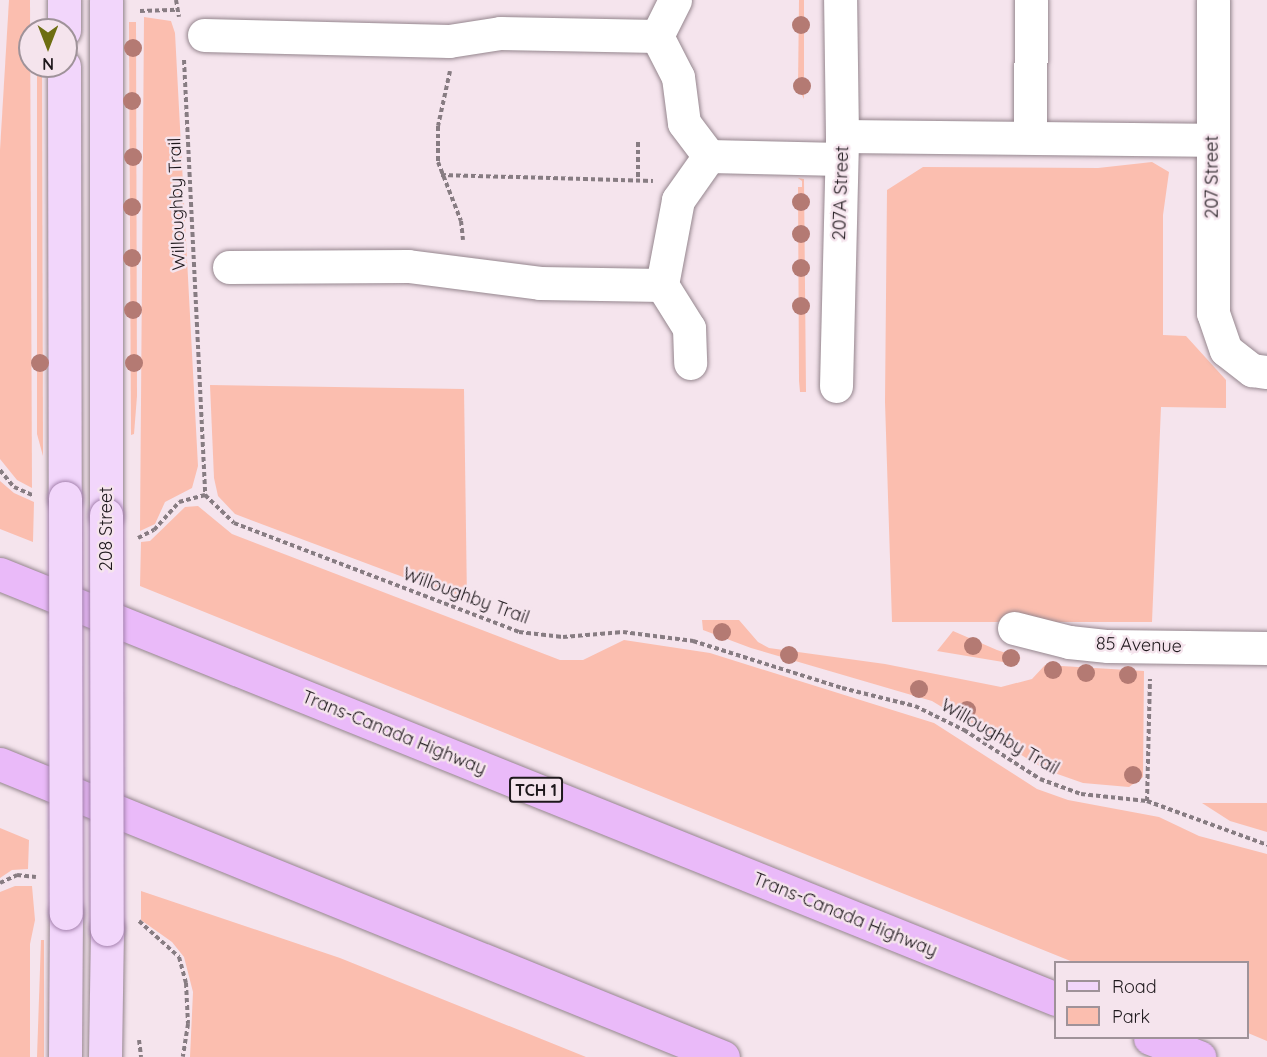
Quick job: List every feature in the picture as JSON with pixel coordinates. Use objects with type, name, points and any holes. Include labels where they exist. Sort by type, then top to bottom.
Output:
[{"type":"highway","name":"Trans-Canada Highway","points":[[0,574],[1054,998]]},
{"type":"highway","points":[[0,764],[723,1057]]},
{"type":"highway","points":[[1153,1039],[1199,1057]]},
{"type":"main road","points":[[64,0],[64,18]]},
{"type":"main road","name":"208 Street","points":[[105,1057],[107,929],[106,0]]},
{"type":"main road","points":[[64,78],[65,1057]]},
{"type":"street","points":[[657,36],[675,0]]},
{"type":"street","name":"207A Street","points":[[836,386],[842,148],[840,0]]},
{"type":"street","points":[[1030,138],[1031,0]]},
{"type":"street","name":"207 Street","points":[[1213,0],[1213,313],[1226,351],[1252,370],[1267,372]]},
{"type":"street","points":[[189,39],[449,41],[500,33],[657,36]]},
{"type":"street","points":[[657,36],[678,77],[684,123],[709,156]]},
{"type":"street","points":[[690,363],[689,328],[662,285],[678,200],[709,156],[1030,138],[1212,140]]},
{"type":"street","points":[[229,267],[408,266],[540,283],[662,285]]},
{"type":"street","name":"85 Avenue","points":[[1014,628],[1069,642],[1150,647],[1267,648]]},
{"type":"path","name":"Willoughby Trail","points":[[176,0],[189,39],[205,495],[234,523],[519,632],[563,637],[623,632],[693,641],[842,688],[915,706],[964,730],[1040,780],[1081,794],[1147,801],[1267,845]]},
{"type":"path","points":[[140,11],[178,10]]},
{"type":"path","points":[[449,41],[448,93],[438,126],[441,175],[461,221],[463,240]]},
{"type":"path","points":[[638,142],[638,180]]},
{"type":"path","points":[[441,175],[689,182]]},
{"type":"path","points":[[1147,801],[1151,762],[1150,647]]},
{"type":"path","points":[[0,883],[29,875]]},
{"type":"green space","points":[[9,0],[30,0],[30,18],[18,18],[18,78],[30,78],[32,488],[17,480],[0,459],[0,150]]},
{"type":"green space","points":[[799,0],[804,0],[804,99],[798,87]]},
{"type":"green space","points":[[144,17],[171,21],[175,33],[198,466],[192,488],[165,502],[155,524],[140,531]]},
{"type":"green space","points":[[129,22],[136,22],[137,396],[134,434],[131,435]]},
{"type":"green space","points":[[37,78],[42,78],[43,456],[37,434]]},
{"type":"green space","points":[[1152,162],[1169,172],[1163,215],[1163,335],[1186,336],[1226,380],[1226,408],[1161,407],[1152,622],[892,622],[885,402],[887,190],[923,167],[1098,168]]},
{"type":"green space","points":[[798,178],[804,179],[806,392],[800,392],[799,381],[798,187],[802,187],[802,181]]},
{"type":"green space","points":[[210,385],[464,389],[467,601],[235,514],[218,496],[214,478]]},
{"type":"green space","points":[[0,481],[14,493],[34,502],[33,542],[0,529]]},
{"type":"green space","points":[[198,506],[232,534],[560,660],[583,660],[624,640],[710,653],[934,723],[1037,789],[1068,800],[1159,817],[1199,836],[1267,854],[1267,1041],[1249,1033],[1249,961],[1071,961],[140,586],[141,542],[150,541],[185,507]]},
{"type":"green space","points":[[702,620],[739,620],[758,642],[769,648],[885,664],[1001,687],[1032,679],[1045,665],[1144,671],[1143,777],[1129,787],[1083,783],[1046,770],[932,701],[751,648],[703,630]]},
{"type":"green space","points":[[953,631],[1021,658],[1009,663],[937,651]]},
{"type":"green space","points":[[1202,803],[1267,803],[1267,832],[1230,821]]},
{"type":"green space","points":[[0,828],[29,840],[28,869],[12,870],[0,878]]},
{"type":"green space","points":[[15,886],[32,886],[35,920],[30,944],[30,1057],[0,1057],[0,892]]},
{"type":"green space","points":[[141,891],[340,958],[586,1057],[190,1057],[193,992],[184,957],[172,942],[141,920]]},
{"type":"green space","points":[[41,940],[44,940],[44,1057],[37,1057]]}]
